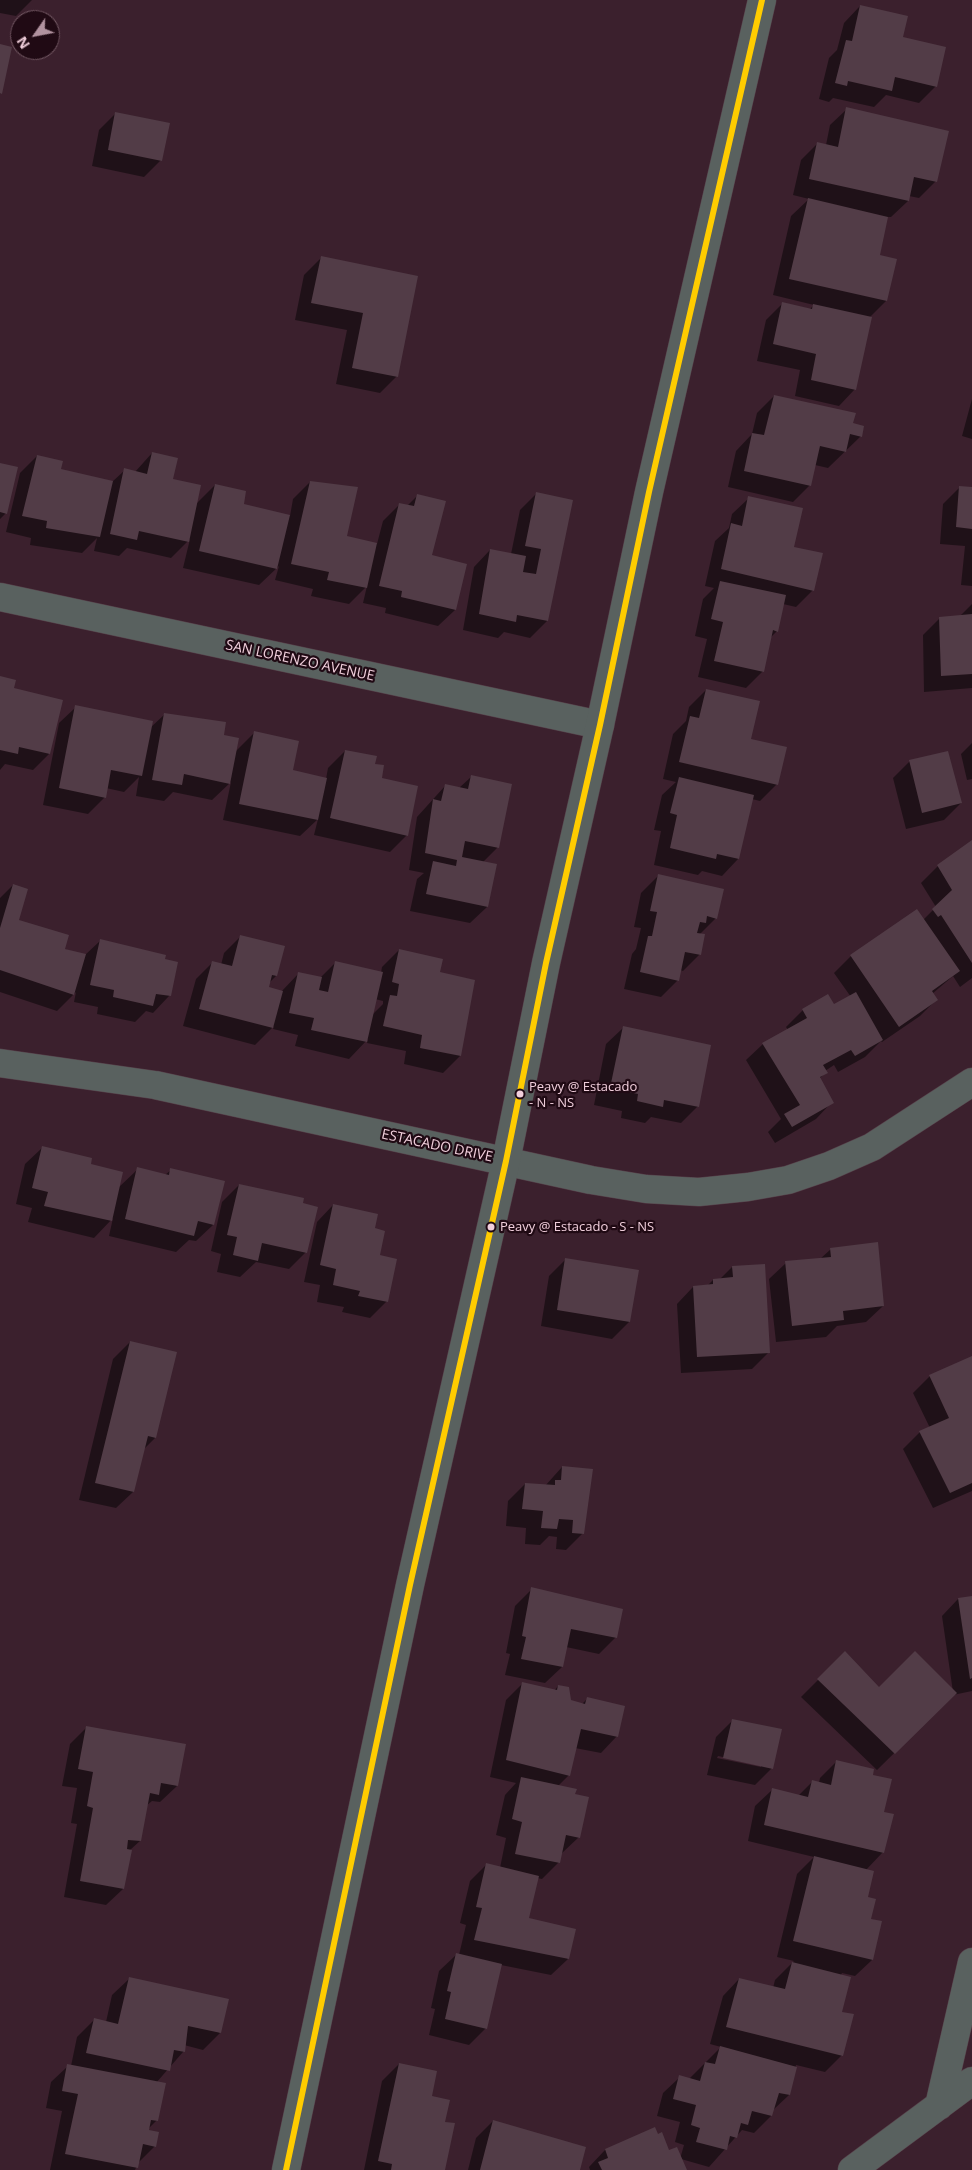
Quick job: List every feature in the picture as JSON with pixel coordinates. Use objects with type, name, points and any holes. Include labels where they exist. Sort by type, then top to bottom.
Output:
[{"type":"street","points":[[286,2170],[410,1585],[506,1161],[546,963],[600,725],[649,492],[762,0]]},
{"type":"street","name":"SAN LORENZO AVENUE","points":[[0,598],[600,725]]},
{"type":"street","name":"ESTACADO DRIVE","points":[[0,1063],[155,1085],[591,1180],[646,1189],[699,1192],[748,1187],[788,1180],[830,1166],[872,1147],[972,1082]]},
{"type":"street","points":[[939,2106],[972,1962]]},
{"type":"street","points":[[852,2170],[972,2081]]},
{"type":"building","points":[[860,5],[908,16],[903,37],[946,47],[937,87],[895,77],[892,91],[848,81],[847,86],[835,83],[846,40],[852,41]]},
{"type":"building","points":[[0,44],[10,46],[10,56],[2,94],[0,93]]},
{"type":"building","points":[[846,107],[949,131],[937,182],[914,177],[909,201],[809,179],[817,142],[838,147]]},
{"type":"building","points":[[115,112],[170,123],[162,161],[108,150]]},
{"type":"building","points":[[808,198],[888,217],[880,255],[897,259],[887,301],[789,279]]},
{"type":"building","points":[[321,256],[418,276],[398,377],[352,368],[363,313],[311,303]]},
{"type":"building","points":[[782,302],[812,309],[813,304],[872,317],[856,390],[811,380],[816,354],[773,344]]},
{"type":"building","points":[[774,395],[856,413],[853,423],[864,426],[862,437],[850,434],[846,452],[820,446],[811,486],[744,471],[752,433],[764,435]]},
{"type":"building","points":[[152,452],[178,458],[173,479],[201,485],[189,542],[139,531],[137,540],[110,534],[124,468],[147,474]]},
{"type":"building","points":[[37,455],[63,461],[61,469],[113,481],[100,537],[46,528],[47,521],[22,516]]},
{"type":"building","points":[[0,463],[18,467],[7,514],[0,512]]},
{"type":"building","points":[[310,481],[358,487],[347,536],[377,543],[367,588],[327,580],[329,572],[291,564]]},
{"type":"building","points":[[215,484],[246,491],[244,504],[290,515],[277,569],[199,551]]},
{"type":"building","points":[[959,486],[972,487],[972,529],[956,527]]},
{"type":"building","points":[[536,492],[573,500],[548,621],[517,615],[516,622],[479,614],[490,549],[526,556],[523,572],[536,574],[541,549],[525,546]]},
{"type":"building","points":[[417,494],[446,501],[432,555],[467,564],[456,610],[401,597],[402,591],[379,586],[399,503],[414,506]]},
{"type":"building","points":[[748,496],[803,508],[794,547],[823,553],[814,591],[721,569],[731,523],[742,526]]},
{"type":"building","points":[[720,581],[786,595],[778,632],[773,630],[764,672],[714,661],[723,622],[711,619]]},
{"type":"building","points":[[972,614],[972,674],[941,676],[939,617]]},
{"type":"building","points":[[0,676],[16,680],[14,688],[63,700],[50,754],[19,747],[18,754],[0,750]]},
{"type":"building","points":[[706,689],[760,701],[751,739],[787,747],[778,785],[679,762],[690,716],[699,718]]},
{"type":"building","points":[[75,705],[153,721],[142,776],[111,770],[106,798],[59,788]]},
{"type":"building","points":[[164,713],[226,722],[224,735],[239,738],[230,784],[184,774],[182,785],[152,780]]},
{"type":"building","points":[[254,731],[299,741],[293,770],[327,778],[318,820],[239,804]]},
{"type":"building","points":[[345,750],[377,756],[375,764],[384,765],[382,778],[418,786],[408,836],[330,818]]},
{"type":"building","points":[[948,751],[962,803],[922,813],[909,760]]},
{"type":"building","points":[[471,775],[512,784],[499,848],[465,841],[462,857],[497,864],[488,907],[426,894],[433,861],[456,866],[457,860],[425,853],[433,799],[441,801],[445,784],[468,789]]},
{"type":"building","points":[[679,777],[754,795],[739,859],[717,854],[716,859],[670,848],[677,815],[670,813]]},
{"type":"building","points":[[972,840],[972,963],[941,915],[938,917],[932,909],[952,890],[937,865]]},
{"type":"building","points":[[658,874],[724,889],[717,919],[707,916],[706,923],[700,922],[697,933],[705,934],[701,955],[685,952],[679,981],[640,972],[648,936],[652,936],[657,912],[650,911]]},
{"type":"building","points":[[13,884],[28,889],[19,920],[69,935],[65,949],[86,954],[74,995],[0,970],[0,928]]},
{"type":"building","points":[[917,909],[960,971],[932,991],[938,1000],[899,1027],[850,955]]},
{"type":"building","points":[[240,935],[285,946],[277,976],[272,975],[269,987],[283,991],[273,1028],[199,1009],[212,961],[232,966]]},
{"type":"building","points":[[100,939],[166,955],[165,959],[178,962],[171,996],[156,994],[153,1006],[113,997],[114,990],[90,985]]},
{"type":"building","points":[[399,949],[443,959],[440,972],[475,980],[461,1056],[420,1048],[422,1035],[383,1026],[390,995],[397,996],[399,984],[392,982]]},
{"type":"building","points":[[335,961],[383,972],[367,1042],[311,1030],[314,1018],[289,1013],[298,972],[322,977],[319,990],[328,992]]},
{"type":"building","points":[[856,992],[883,1040],[855,1056],[851,1050],[823,1065],[828,1073],[820,1077],[834,1103],[792,1127],[784,1114],[800,1105],[762,1043],[807,1018],[802,1009],[828,994],[834,1004]]},
{"type":"building","points":[[623,1026],[711,1045],[699,1107],[664,1100],[663,1107],[637,1101],[638,1094],[610,1088]]},
{"type":"building","points":[[42,1146],[92,1158],[91,1164],[123,1172],[112,1221],[44,1206],[48,1192],[32,1188]]},
{"type":"building","points":[[137,1167],[169,1175],[170,1168],[225,1181],[214,1225],[198,1221],[194,1236],[125,1219]]},
{"type":"building","points":[[239,1184],[304,1198],[303,1203],[318,1207],[307,1253],[262,1243],[258,1261],[233,1255],[237,1237],[227,1235]]},
{"type":"building","points":[[333,1204],[378,1214],[375,1228],[385,1231],[380,1255],[397,1259],[388,1302],[358,1296],[360,1291],[333,1285],[336,1269],[320,1265]]},
{"type":"building","points":[[878,1242],[884,1306],[843,1311],[844,1320],[792,1326],[785,1261],[831,1257],[830,1248]]},
{"type":"building","points":[[565,1258],[639,1270],[630,1322],[557,1310]]},
{"type":"building","points":[[765,1264],[770,1353],[697,1357],[693,1286],[713,1284],[713,1279],[733,1277],[732,1266]]},
{"type":"building","points":[[130,1341],[177,1352],[156,1438],[148,1436],[134,1492],[95,1483]]},
{"type":"building","points":[[972,1356],[972,1483],[950,1493],[919,1431],[949,1418],[929,1375]]},
{"type":"building","points":[[562,1466],[593,1469],[584,1534],[572,1533],[573,1520],[559,1519],[557,1529],[541,1528],[543,1511],[522,1509],[525,1483],[555,1485],[555,1480],[561,1480]]},
{"type":"building","points":[[531,1587],[623,1609],[617,1638],[571,1629],[563,1667],[521,1659],[526,1637],[522,1636]]},
{"type":"building","points":[[972,1596],[972,1678],[970,1679],[958,1598]]},
{"type":"building","points":[[845,1651],[879,1687],[915,1651],[957,1693],[895,1754],[817,1679]]},
{"type":"building","points":[[522,1682],[557,1690],[558,1685],[569,1687],[571,1700],[585,1704],[587,1697],[625,1706],[618,1737],[581,1729],[570,1776],[506,1760]]},
{"type":"building","points":[[732,1719],[782,1729],[773,1769],[723,1758]]},
{"type":"building","points":[[86,1726],[186,1744],[178,1786],[161,1783],[159,1795],[150,1793],[141,1841],[128,1840],[127,1849],[132,1850],[124,1889],[80,1881],[93,1808],[87,1806],[93,1772],[78,1769]]},
{"type":"building","points":[[836,1760],[874,1769],[873,1775],[892,1779],[884,1812],[894,1814],[884,1853],[764,1825],[772,1788],[808,1797],[812,1780],[831,1785]]},
{"type":"building","points":[[521,1777],[577,1789],[575,1794],[589,1797],[580,1838],[566,1835],[560,1863],[515,1854],[522,1822],[512,1819]]},
{"type":"building","points":[[814,1856],[874,1871],[868,1897],[876,1899],[871,1919],[882,1921],[873,1960],[793,1941]]},
{"type":"building","points":[[486,1863],[539,1876],[529,1918],[576,1929],[569,1959],[474,1940],[482,1908],[476,1907]]},
{"type":"building","points":[[456,1953],[502,1964],[487,2029],[445,2019],[451,1992],[447,1991]]},
{"type":"building","points":[[792,1962],[851,1977],[842,2012],[854,2014],[843,2056],[726,2027],[739,1978],[785,1989]]},
{"type":"building","points":[[129,1977],[229,1999],[221,2033],[188,2026],[185,2052],[174,2050],[170,2071],[86,2053],[94,2018],[118,2024]]},
{"type":"building","points":[[720,2046],[797,2067],[790,2095],[779,2093],[772,2116],[752,2111],[748,2125],[741,2123],[737,2138],[730,2136],[727,2150],[696,2142],[700,2128],[691,2125],[696,2105],[673,2099],[679,2075],[700,2081],[705,2062],[715,2064]]},
{"type":"building","points":[[399,2063],[437,2071],[432,2096],[450,2100],[445,2122],[455,2123],[445,2170],[391,2170],[392,2164],[378,2161]]},
{"type":"building","points":[[67,2064],[166,2083],[158,2121],[151,2120],[149,2130],[159,2132],[156,2147],[143,2144],[138,2168],[65,2154],[78,2094],[62,2091]]},
{"type":"building","points":[[493,2120],[586,2147],[580,2170],[480,2170]]},
{"type":"building","points":[[655,2127],[658,2134],[662,2132],[669,2150],[677,2147],[687,2170],[602,2170],[598,2162],[608,2158],[605,2149]]},
{"type":"transit line","points":[[286,2170],[410,1585],[506,1161],[546,963],[600,725],[649,492],[762,0]]},
{"type":"place","name":"Peavy @ Estacado - N - NS","points":[[520,1094]]},
{"type":"place","name":"Peavy @ Estacado - S - NS","points":[[491,1227]]}]
